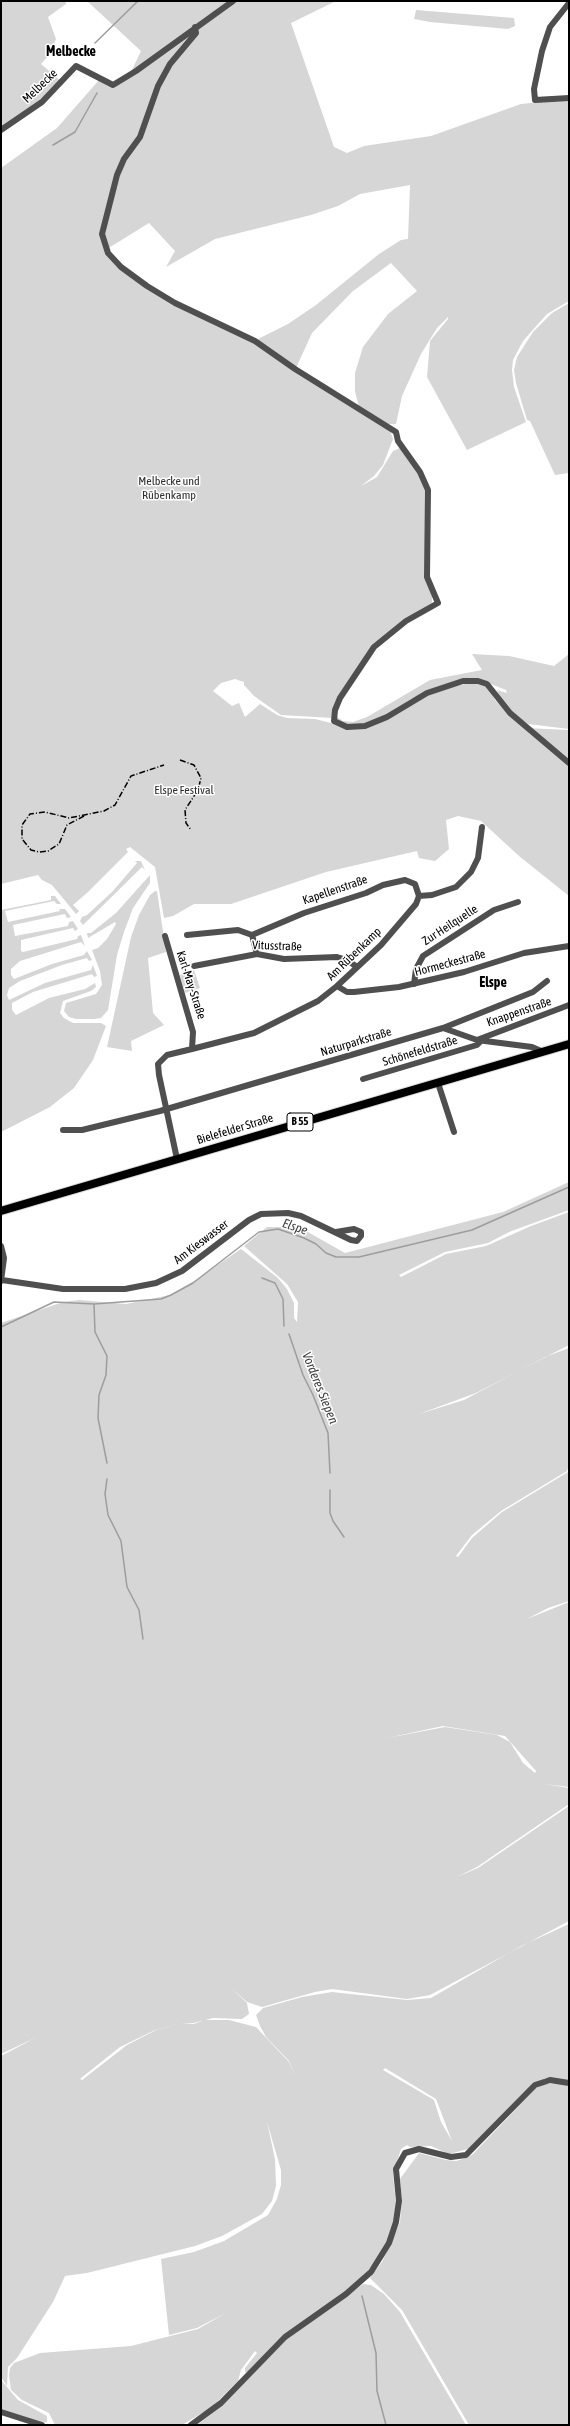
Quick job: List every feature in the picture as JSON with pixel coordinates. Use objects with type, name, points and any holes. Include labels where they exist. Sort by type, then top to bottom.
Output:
[{"type":"main road","name":"Bielefelder Straße","points":[[1,1211],[569,1044]]},
{"type":"street","points":[[233,1],[195,27],[196,33],[170,64],[158,86],[140,137],[119,170],[102,229],[104,246],[116,263],[147,286],[175,303],[255,341],[295,369],[396,432],[398,441],[420,472],[428,490],[427,577],[438,603],[406,621],[374,647],[340,698],[335,710],[334,721],[347,727],[365,726],[386,717],[427,693],[463,682],[478,681],[487,684],[510,713],[569,763]]},
{"type":"street","points":[[569,4],[559,14],[550,27],[542,51],[534,89],[535,100],[569,98]]},
{"type":"street","name":"Melbecke","points":[[1,130],[42,102],[76,66],[113,85],[136,72],[195,27]]},
{"type":"street","points":[[419,896],[432,895],[456,887],[471,872],[478,858],[482,827]]},
{"type":"street","name":"Kapellenstraße","points":[[252,935],[304,913],[366,893],[383,885],[405,880],[411,881],[418,889],[419,896]]},
{"type":"street","name":"Am Rübenkamp","points":[[192,1049],[254,1033],[318,1001],[337,986],[381,945],[416,904],[419,896]]},
{"type":"street","name":"Zur Heilquelle","points":[[414,984],[416,969],[423,956],[494,910],[518,902]]},
{"type":"street","points":[[187,935],[238,930],[252,935],[257,954]]},
{"type":"street","name":"Karl-May-Straße","points":[[164,936],[193,1025],[192,1049]]},
{"type":"street","name":"Hormeckestraße","points":[[337,986],[347,992],[354,992],[414,984],[464,972],[524,952],[569,946]]},
{"type":"street","name":"Vitusstraße","points":[[194,966],[257,954],[284,959],[338,957],[347,960],[357,967]]},
{"type":"street","name":"Naturparkstraße","points":[[63,1130],[82,1130],[166,1109],[443,1028],[528,995],[547,981]]},
{"type":"street","name":"Knappenstraße","points":[[480,1040],[569,1005]]},
{"type":"street","points":[[443,1028],[480,1040],[532,1047],[541,1052]]},
{"type":"street","name":"Schönefeldstraße","points":[[363,1079],[477,1045],[480,1040]]},
{"type":"street","points":[[177,1159],[159,1074],[159,1061],[166,1055],[192,1049]]},
{"type":"street","points":[[438,1083],[454,1132]]},
{"type":"street","name":"Am Kieswasser","points":[[1,1281],[63,1289],[125,1288],[156,1283],[182,1271],[249,1220],[261,1214],[277,1212],[295,1214],[336,1232]]},
{"type":"street","points":[[1,1246],[4,1258],[1,1281]]},
{"type":"street","points":[[191,2425],[221,2403],[286,2337],[346,2294],[371,2272],[386,2248],[396,2222],[398,2201],[396,2168],[405,2153],[419,2149],[451,2158],[466,2155],[535,2085],[550,2080],[569,2084]]},
{"type":"street","points":[[1,2412],[42,2425]]},
{"type":"green space","points":[[1,1],[66,1],[66,4],[48,17],[56,39],[49,55],[41,64],[61,81],[44,99],[1,128]]},
{"type":"green space","points":[[87,1],[230,1],[130,74],[141,51]]},
{"type":"green space","points":[[235,1],[336,1],[291,23],[334,147],[347,153],[364,146],[431,136],[521,104],[569,99],[569,301],[547,314],[523,341],[513,360],[512,370],[514,387],[526,422],[467,450],[427,377],[430,341],[448,317],[437,328],[421,354],[402,396],[396,424],[385,424],[364,412],[359,407],[355,391],[355,373],[363,347],[388,314],[417,291],[391,263],[353,291],[312,333],[296,368],[256,340],[288,324],[316,305],[379,254],[401,240],[408,239],[410,185],[360,194],[338,206],[311,215],[215,239],[166,267],[175,251],[149,223],[107,249],[103,234],[117,180],[121,169],[141,138],[153,101],[145,124],[119,165],[100,234],[106,253],[118,266],[138,281],[176,304],[255,341],[315,383],[390,430],[393,439],[383,465],[374,476],[361,486],[377,477],[393,451],[400,448],[420,473],[425,486],[426,570],[432,596],[432,603],[403,621],[371,648],[340,695],[332,718],[281,715],[254,696],[244,685],[244,682],[235,679],[221,683],[213,691],[232,706],[239,703],[245,717],[260,704],[277,715],[287,718],[315,719],[331,723],[337,717],[343,721],[353,722],[367,717],[430,680],[482,670],[472,654],[509,656],[554,666],[569,654],[569,729],[528,724],[510,711],[498,695],[497,690],[507,693],[506,690],[478,679],[459,681],[434,689],[411,699],[389,713],[390,715],[410,702],[444,688],[476,682],[489,688],[495,700],[526,728],[569,730],[569,896],[519,856],[481,821],[458,816],[446,820],[449,849],[435,861],[419,858],[417,851],[326,872],[231,904],[194,904],[173,916],[164,918],[155,867],[130,847],[126,849],[128,852],[73,905],[79,911],[76,914],[52,885],[42,880],[38,875],[1,884],[1,168],[57,128],[99,80],[108,86],[120,84]]},
{"type":"green space","points":[[416,10],[514,18],[515,26],[508,29],[430,22],[414,19]]},
{"type":"green space","points":[[569,303],[569,473],[555,475],[530,421],[527,420],[516,383],[514,370],[517,357],[533,332],[552,313]]},
{"type":"green space","points":[[135,861],[141,861],[145,870],[142,867],[83,925],[80,921],[82,917],[87,915],[112,892],[137,863]]},
{"type":"green space","points":[[150,875],[150,883],[133,908],[124,932],[117,955],[108,1010],[101,1018],[76,1019],[69,1017],[64,1011],[66,1003],[96,994],[102,985],[100,971],[92,950],[98,948],[107,939],[116,924],[115,922],[88,938],[87,933],[91,933],[116,913]]},
{"type":"green space","points":[[157,891],[166,952],[148,958],[153,1013],[164,1025],[131,1041],[132,1051],[107,1047],[131,937],[139,915],[150,895]]},
{"type":"green space","points":[[51,896],[55,896],[61,904],[57,904],[54,901],[5,911],[8,922],[60,911],[59,909],[65,909],[71,917],[67,918],[65,914],[13,925],[15,936],[68,926],[69,922],[73,921],[78,929],[75,931],[73,928],[21,940],[21,951],[23,952],[77,939],[78,936],[81,935],[85,946],[81,942],[20,961],[11,969],[11,975],[14,979],[52,964],[84,955],[87,951],[92,960],[89,961],[87,958],[62,965],[20,981],[9,988],[7,995],[9,1000],[45,983],[91,970],[93,965],[97,976],[94,977],[92,974],[33,992],[12,1003],[12,1010],[16,1015],[49,998],[85,989],[95,983],[96,987],[91,991],[63,1001],[60,1013],[64,1018],[73,1023],[101,1023],[106,1026],[93,1060],[74,1088],[50,1107],[1,1132],[1,910],[51,900]]},
{"type":"green space","points":[[194,970],[200,988],[185,993],[180,975]]},
{"type":"green space","points":[[569,1182],[569,1210],[509,1232],[488,1243],[445,1252],[399,1275],[401,1277],[446,1254],[486,1246],[531,1226],[569,1212],[569,1345],[548,1356],[569,1348],[569,1465],[567,1471],[501,1511],[472,1535],[456,1556],[458,1557],[472,1538],[502,1512],[568,1472],[569,1601],[548,1608],[527,1619],[569,1602],[569,1787],[544,1784],[569,1788],[569,1804],[477,1867],[457,1877],[478,1868],[569,1806],[569,1921],[528,1943],[569,1924],[569,2081],[545,2078],[535,2083],[468,2149],[449,2154],[431,2146],[410,2147],[407,2145],[401,2149],[393,2174],[396,2204],[394,2221],[386,2244],[377,2259],[361,2280],[284,2334],[247,2372],[245,2372],[245,2368],[257,2353],[255,2351],[241,2370],[238,2381],[212,2407],[182,2425],[55,2425],[49,2413],[22,2400],[11,2390],[9,2375],[10,2368],[14,2363],[40,2353],[131,2346],[198,2329],[226,2313],[197,2328],[169,2335],[161,2259],[194,2252],[224,2241],[268,2215],[277,2199],[281,2185],[281,2170],[267,2122],[275,2159],[276,2186],[272,2201],[262,2214],[222,2236],[195,2246],[87,2273],[65,2276],[53,2302],[17,2358],[8,2367],[7,2386],[1,2377],[1,2056],[35,2038],[1,2054],[1,1323],[63,1302],[79,1300],[126,1304],[170,1295],[194,1281],[241,1249],[278,1278],[287,1289],[294,1303],[294,1318],[297,1322],[298,1302],[287,1284],[244,1246],[267,1227],[299,1227],[345,1253],[503,1212]],"holes":[[[519,1371],[464,1400],[419,1414],[476,1393]],[[443,1726],[505,1736],[536,1771],[535,1773],[523,1763],[510,1742],[497,1735],[445,1727],[387,1738]],[[509,1953],[431,1998],[407,2000],[332,1992],[302,1997],[263,2008],[256,2015],[260,2026],[266,2037],[289,2061],[296,2078],[289,2062],[256,2027],[229,2020],[205,2020],[213,2018],[242,2019],[249,2014],[247,2003],[231,1988],[247,2002],[262,2007],[315,1992],[332,1989],[407,1999],[430,1995]],[[204,2020],[194,2024],[182,2023],[194,2023]],[[182,2023],[156,2030],[127,2045],[82,2080],[80,2079],[120,2047],[155,2030]],[[385,2068],[436,2099],[452,2141],[441,2122],[434,2100],[383,2070]]]},
{"type":"green space","points":[[561,2083],[569,2086],[569,2425],[469,2425],[402,2310],[370,2278],[382,2262],[400,2222],[402,2200],[400,2179],[419,2153],[446,2160],[456,2161],[466,2158],[473,2154],[536,2088],[545,2084]]},
{"type":"green space","points":[[363,2284],[371,2285],[384,2294],[400,2312],[466,2425],[197,2425],[215,2411],[286,2340]]},
{"type":"green space","points":[[1,2380],[18,2400],[47,2416],[47,2422],[42,2423],[1,2410]]},
{"type":"waterway","name":"Melbecke","points":[[95,43],[138,1]]},
{"type":"waterway","name":"Melbecke","points":[[53,145],[75,132],[97,93]]},
{"type":"waterway","name":"Elspe","points":[[1,1327],[54,1302],[94,1304],[161,1299],[193,1283],[259,1232],[278,1229],[304,1238],[316,1244],[326,1253],[336,1257],[359,1257],[472,1230],[569,1187]]},
{"type":"waterway","name":"Vorderes Siepen","points":[[262,1278],[275,1283],[283,1299],[284,1326]]},
{"type":"waterway","points":[[94,1304],[95,1332],[107,1356],[106,1375],[99,1395],[98,1418],[107,1463]]},
{"type":"waterway","name":"Vorderes Siepen","points":[[289,1334],[303,1375],[313,1395],[328,1433],[330,1473]]},
{"type":"waterway","points":[[107,1479],[105,1494],[108,1515],[121,1541],[127,1587],[139,1610],[143,1639]]},
{"type":"waterway","name":"Vorderes Siepen","points":[[330,1490],[330,1513],[333,1521],[344,1537]]},
{"type":"waterway","points":[[362,2296],[376,2353],[377,2391],[386,2425]]},
{"type":"railway","points":[[180,760],[194,765],[201,778],[198,790],[185,810],[186,823],[191,830]]},
{"type":"railway","points":[[84,816],[67,825],[59,844],[48,851],[39,852],[31,850],[22,839],[22,825],[30,814],[45,812],[69,818],[104,811],[115,805],[131,776],[164,765]]},
{"type":"district","name":"Melbecke","points":[[71,52]]},
{"type":"district","name":"Elspe","points":[[493,983]]},
{"type":"park label","name":"Melbecke und Rübenkamp","points":[[169,488]]},
{"type":"park label","name":"Elspe Festival","points":[[184,790]]}]
